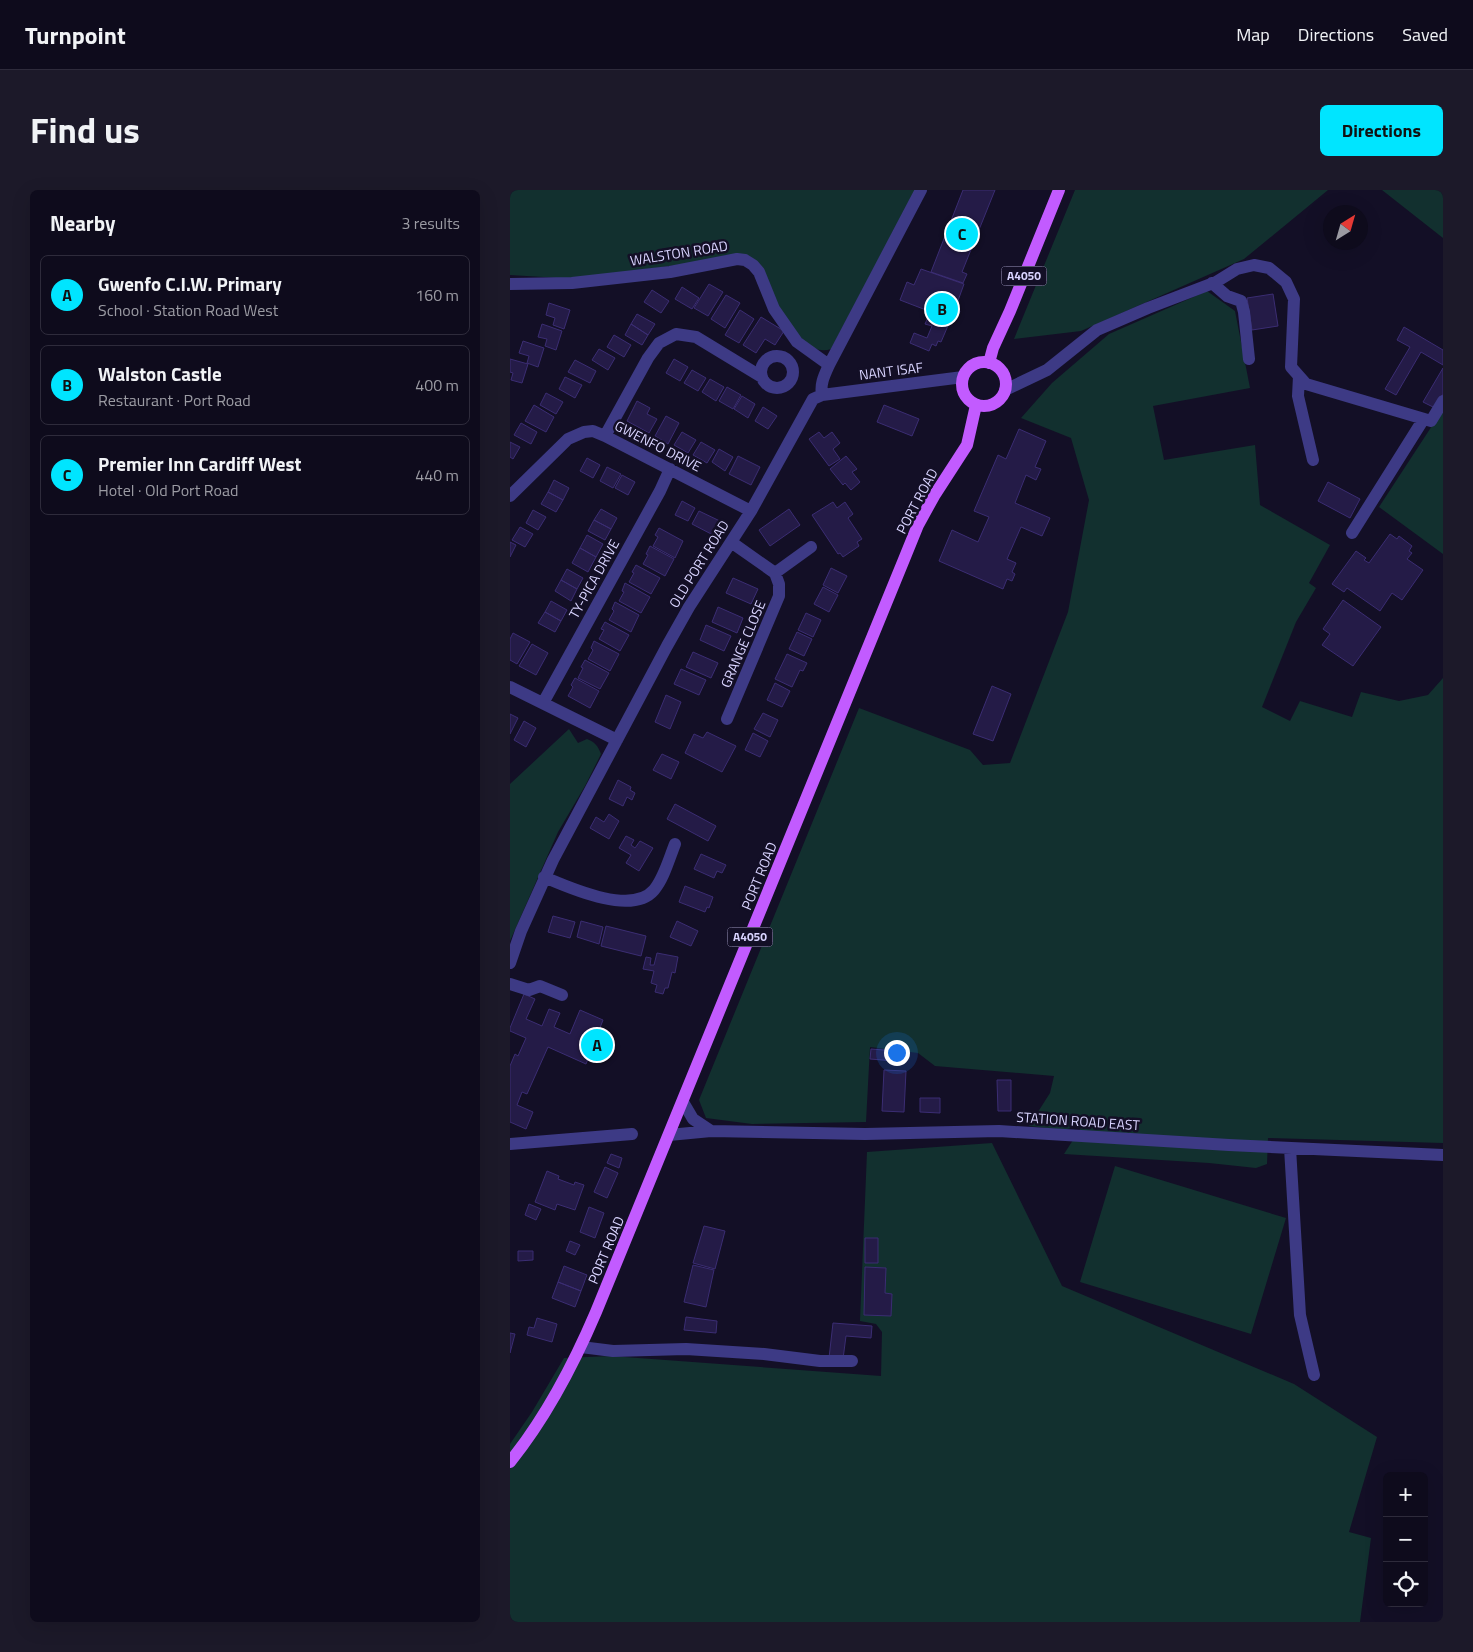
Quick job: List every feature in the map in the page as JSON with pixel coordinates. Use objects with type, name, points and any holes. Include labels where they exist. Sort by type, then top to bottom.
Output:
[{"type":"main road","name":"A4050","points":[[990,363],[993,348],[1059,190]]},
{"type":"main road","points":[[980,362],[990,363],[1002,372],[1005,378],[1006,390],[1002,397],[990,406],[976,406],[965,396],[962,388],[963,377],[973,365],[980,362]]},
{"type":"main road","name":"PORT ROAD","points":[[510,1462],[549,1408],[581,1347],[918,525],[934,496],[967,445],[976,406]]},
{"type":"street","points":[[822,396],[820,388],[829,365],[921,190]]},
{"type":"street","name":"WALSTON ROAD","points":[[510,284],[572,283],[670,272],[737,259],[745,260],[759,272],[774,308],[797,342],[829,365]]},
{"type":"street","points":[[1006,390],[1047,370],[1097,330],[1212,283],[1237,268],[1254,265],[1269,268],[1286,282],[1294,299],[1291,367],[1306,384],[1427,421]]},
{"type":"street","points":[[1212,283],[1227,296],[1241,301],[1249,359]]},
{"type":"street","points":[[605,436],[648,358],[659,343],[676,334],[696,337],[762,377]]},
{"type":"street","points":[[1300,376],[1298,396],[1313,460]]},
{"type":"street","name":"NANT ISAF","points":[[822,396],[963,377]]},
{"type":"street","name":"OLD PORT ROAD","points":[[510,963],[544,877],[676,629],[751,511],[809,405],[813,399],[822,396]]},
{"type":"street","points":[[1352,534],[1427,421],[1443,401]]},
{"type":"street","name":"GWENFO DRIVE","points":[[510,496],[568,439],[584,432],[593,431],[751,511]]},
{"type":"street","name":"TY-PICA DRIVE","points":[[543,703],[670,469]]},
{"type":"street","points":[[731,542],[775,573],[811,547]]},
{"type":"street","name":"GRANGE CLOSE","points":[[727,719],[778,604],[780,590],[775,573]]},
{"type":"street","points":[[510,687],[617,740]]},
{"type":"street","points":[[544,877],[612,900],[633,901],[644,898],[654,890],[665,870],[675,844]]},
{"type":"street","points":[[510,984],[529,990],[540,986],[562,995]]},
{"type":"street","points":[[683,1102],[693,1119],[711,1130]]},
{"type":"street","name":"STATION ROAD EAST","points":[[669,1135],[711,1130],[865,1134],[999,1131],[1443,1155]]},
{"type":"street","points":[[510,1144],[632,1134]]},
{"type":"street","points":[[1290,1148],[1300,1315],[1314,1375]]},
{"type":"street","points":[[581,1347],[613,1351],[686,1349],[764,1354],[820,1361],[852,1361]]},
{"type":"green space","points":[[510,190],[915,190],[831,349],[819,350],[808,344],[797,334],[787,320],[760,267],[720,259],[576,279],[510,275]]},
{"type":"green space","points":[[1075,190],[1328,190],[1244,259],[1081,331],[1014,339]]},
{"type":"green space","points":[[1382,190],[1443,190],[1443,238]]},
{"type":"green space","points":[[1207,291],[1235,311],[1250,388],[1153,406],[1164,460],[1255,445],[1260,505],[1330,545],[1309,583],[1316,588],[1296,622],[1262,707],[1290,721],[1300,701],[1352,717],[1361,692],[1399,701],[1428,695],[1443,678],[1443,1143],[1268,1138],[1267,1164],[1256,1168],[1209,1163],[1064,1154],[1084,1123],[1065,1130],[1029,1126],[1050,1093],[1054,1076],[935,1066],[918,1053],[870,1047],[866,1122],[752,1124],[706,1118],[699,1100],[859,708],[970,750],[983,765],[1010,763],[1068,612],[1089,500],[1071,438],[1021,418],[1052,383],[1109,334]]},
{"type":"green space","points":[[1443,409],[1443,554],[1379,507]]},
{"type":"green space","points":[[569,729],[578,743],[587,739],[590,740],[596,745],[601,754],[558,832],[510,941],[510,784]]},
{"type":"green space","points":[[992,1143],[1062,1286],[1294,1384],[1377,1437],[1349,1532],[1371,1538],[1360,1622],[510,1622],[510,1444],[532,1412],[564,1358],[611,1356],[881,1376],[882,1332],[876,1324],[860,1321],[867,1152]]},
{"type":"green space","points":[[1115,1166],[1286,1218],[1251,1334],[1080,1282]]},
{"type":"building","points":[[963,190],[995,190],[962,272],[967,274],[963,283],[931,272]]},
{"type":"building","points":[[921,269],[964,284],[955,309],[958,307],[960,312],[953,314],[941,342],[938,341],[936,346],[932,344],[929,351],[910,343],[914,333],[927,338],[932,326],[925,324],[929,315],[925,314],[926,310],[900,300],[907,282],[914,285]]},
{"type":"building","points":[[709,284],[723,292],[708,316],[694,308]]},
{"type":"building","points":[[682,287],[699,298],[692,309],[675,299]]},
{"type":"building","points":[[652,290],[669,301],[661,313],[644,302]]},
{"type":"building","points":[[1273,294],[1278,326],[1252,330],[1247,298]]},
{"type":"building","points":[[726,295],[740,303],[725,328],[711,319]]},
{"type":"building","points":[[549,303],[570,310],[564,329],[553,325],[555,318],[546,315]]},
{"type":"building","points":[[740,310],[754,319],[739,343],[725,335]]},
{"type":"building","points":[[637,314],[655,324],[648,335],[631,324]]},
{"type":"building","points":[[761,317],[784,331],[775,345],[765,339],[756,353],[743,345]]},
{"type":"building","points":[[542,324],[562,331],[556,350],[545,346],[547,339],[538,337]]},
{"type":"building","points":[[631,324],[648,335],[642,345],[625,335]]},
{"type":"building","points":[[1404,327],[1443,350],[1443,365],[1421,352],[1396,395],[1385,389],[1410,347],[1397,340]]},
{"type":"building","points":[[614,335],[631,345],[624,357],[607,347]]},
{"type":"building","points":[[523,341],[544,348],[538,367],[527,363],[529,356],[519,353]]},
{"type":"building","points":[[599,349],[615,358],[608,370],[592,360]]},
{"type":"building","points":[[510,359],[528,364],[522,383],[511,380],[513,373],[510,372]]},
{"type":"building","points":[[674,359],[688,367],[680,381],[666,373]]},
{"type":"building","points":[[575,360],[596,371],[590,383],[568,372]]},
{"type":"building","points":[[1443,368],[1443,394],[1435,408],[1423,402]]},
{"type":"building","points":[[692,370],[706,378],[698,391],[684,383]]},
{"type":"building","points":[[565,377],[582,385],[575,398],[559,389]]},
{"type":"building","points":[[710,379],[724,387],[716,401],[702,392]]},
{"type":"building","points":[[727,387],[741,395],[733,409],[719,401]]},
{"type":"building","points":[[546,393],[563,402],[556,414],[540,405]]},
{"type":"building","points":[[742,396],[755,404],[748,418],[734,409]]},
{"type":"building","points":[[637,401],[650,408],[647,414],[657,419],[649,433],[627,421]]},
{"type":"building","points":[[534,405],[554,417],[546,432],[525,421]]},
{"type":"building","points":[[884,405],[919,419],[912,436],[877,422]]},
{"type":"building","points":[[763,407],[777,416],[768,429],[755,421]]},
{"type":"building","points":[[666,416],[679,423],[668,444],[655,436]]},
{"type":"building","points":[[521,423],[537,432],[531,444],[514,435]]},
{"type":"building","points":[[1019,429],[1046,441],[1035,467],[1041,469],[1036,480],[1026,475],[1015,503],[1050,518],[1042,536],[1021,527],[1007,559],[1016,563],[1012,572],[1015,574],[1012,581],[1007,579],[1003,589],[939,561],[952,530],[978,542],[989,517],[974,511],[998,455],[1006,459]]},
{"type":"building","points":[[682,432],[696,440],[688,453],[674,445]]},
{"type":"building","points":[[819,432],[824,438],[832,432],[840,443],[833,449],[840,459],[829,466],[809,439]]},
{"type":"building","points":[[510,442],[520,447],[513,459],[510,457]]},
{"type":"building","points":[[701,442],[715,450],[707,463],[693,455]]},
{"type":"building","points":[[719,449],[733,457],[725,471],[712,462]]},
{"type":"building","points":[[738,456],[760,467],[751,485],[729,474]]},
{"type":"building","points":[[846,456],[857,469],[852,472],[860,482],[851,490],[845,483],[843,485],[830,469]]},
{"type":"building","points":[[587,458],[600,465],[593,478],[580,471]]},
{"type":"building","points":[[607,467],[621,474],[613,488],[600,481]]},
{"type":"building","points":[[622,475],[635,482],[628,495],[615,488]]},
{"type":"building","points":[[554,480],[569,488],[563,500],[548,492]]},
{"type":"building","points":[[1328,482],[1360,499],[1350,518],[1318,501]]},
{"type":"building","points":[[548,492],[563,500],[556,512],[541,504]]},
{"type":"building","points":[[682,501],[695,508],[688,521],[675,515]]},
{"type":"building","points":[[833,502],[837,508],[845,502],[853,514],[848,518],[862,539],[857,542],[859,546],[843,557],[840,553],[838,554],[812,515]]},
{"type":"building","points":[[601,509],[617,518],[611,529],[594,520]]},
{"type":"building","points":[[789,509],[800,525],[770,546],[759,530]]},
{"type":"building","points":[[533,510],[546,517],[538,530],[526,523]]},
{"type":"building","points":[[699,511],[722,522],[715,536],[692,524]]},
{"type":"building","points":[[594,520],[611,529],[605,540],[588,531]]},
{"type":"building","points":[[520,527],[533,534],[525,547],[512,540]]},
{"type":"building","points":[[659,528],[683,541],[675,558],[653,546],[658,537],[655,535]]},
{"type":"building","points":[[1390,534],[1397,539],[1399,536],[1412,546],[1409,551],[1412,553],[1407,559],[1423,570],[1402,600],[1392,593],[1380,611],[1347,588],[1344,592],[1332,584],[1356,551],[1366,558],[1364,560],[1369,563]]},
{"type":"building","points":[[587,535],[603,544],[596,557],[580,548]]},
{"type":"building","points":[[510,542],[516,545],[510,557]]},
{"type":"building","points":[[650,546],[674,559],[665,576],[643,564]]},
{"type":"building","points":[[580,548],[596,557],[588,572],[572,563]]},
{"type":"building","points":[[636,565],[660,578],[651,594],[629,582]]},
{"type":"building","points":[[831,568],[847,576],[838,593],[823,585]]},
{"type":"building","points":[[567,569],[583,578],[577,589],[561,580]]},
{"type":"building","points":[[733,578],[758,589],[751,604],[726,593]]},
{"type":"building","points":[[561,580],[577,589],[571,601],[555,591]]},
{"type":"building","points":[[625,583],[650,597],[641,613],[619,601],[624,592],[622,591]]},
{"type":"building","points":[[823,587],[838,595],[829,612],[814,604]]},
{"type":"building","points":[[1343,600],[1381,627],[1353,666],[1322,645],[1330,634],[1323,629]]},
{"type":"building","points":[[551,601],[567,610],[561,621],[545,612]]},
{"type":"building","points":[[615,602],[639,615],[631,632],[609,620],[614,611],[612,609]]},
{"type":"building","points":[[718,607],[743,618],[737,633],[712,622]]},
{"type":"building","points":[[545,612],[561,621],[555,632],[538,623]]},
{"type":"building","points":[[806,613],[821,620],[813,637],[798,630]]},
{"type":"building","points":[[605,622],[629,635],[620,651],[599,639],[604,630],[601,629]]},
{"type":"building","points":[[706,625],[731,636],[724,651],[700,640]]},
{"type":"building","points":[[797,632],[812,639],[804,656],[789,649]]},
{"type":"building","points":[[513,633],[530,642],[517,664],[510,660],[510,639]]},
{"type":"building","points":[[594,641],[619,654],[610,671],[588,659],[593,650],[591,648]]},
{"type":"building","points":[[532,644],[548,653],[536,675],[519,666]]},
{"type":"building","points":[[693,652],[718,663],[711,678],[686,667]]},
{"type":"building","points":[[787,654],[807,663],[803,671],[800,670],[792,687],[775,679]]},
{"type":"building","points":[[585,660],[609,673],[600,689],[578,678]]},
{"type":"building","points":[[681,669],[706,680],[699,695],[674,684]]},
{"type":"building","points":[[575,678],[599,691],[590,708],[568,696]]},
{"type":"building","points":[[775,683],[790,691],[782,707],[767,700]]},
{"type":"building","points":[[992,686],[1011,694],[993,741],[973,734]]},
{"type":"building","points":[[666,695],[681,702],[670,729],[655,722]]},
{"type":"building","points":[[763,713],[778,720],[770,737],[754,729]]},
{"type":"building","points":[[510,714],[518,718],[510,734]]},
{"type":"building","points":[[524,721],[536,728],[526,747],[514,740]]},
{"type":"building","points":[[707,732],[736,746],[722,772],[685,753],[694,734],[703,738]]},
{"type":"building","points":[[753,733],[768,741],[760,757],[745,750]]},
{"type":"building","points":[[662,754],[679,762],[671,779],[653,770]]},
{"type":"building","points":[[618,780],[631,787],[630,790],[635,793],[632,800],[627,797],[623,806],[609,799]]},
{"type":"building","points":[[675,804],[716,826],[708,841],[667,819]]},
{"type":"building","points":[[609,814],[619,821],[609,839],[590,828],[596,817],[604,822]]},
{"type":"building","points":[[626,836],[634,840],[631,845],[635,848],[640,841],[653,848],[639,871],[626,863],[631,855],[619,848]]},
{"type":"building","points":[[701,854],[726,865],[722,873],[717,871],[714,878],[694,869]]},
{"type":"building","points":[[685,886],[713,897],[709,908],[707,907],[705,912],[679,902]]},
{"type":"building","points":[[553,916],[575,922],[570,938],[548,932]]},
{"type":"building","points":[[581,921],[603,927],[599,944],[577,937]]},
{"type":"building","points":[[677,921],[698,931],[691,946],[670,937]]},
{"type":"building","points":[[606,926],[646,936],[641,956],[601,946]]},
{"type":"building","points":[[657,953],[678,957],[675,973],[672,972],[668,988],[665,988],[663,994],[655,992],[657,985],[651,983],[654,971],[643,969],[646,957],[651,958],[650,965],[654,965]]},
{"type":"building","points":[[524,994],[535,999],[526,1019],[542,1026],[549,1009],[560,1013],[554,1027],[570,1034],[580,1010],[603,1020],[586,1064],[548,1047],[527,1094],[522,1092],[517,1105],[533,1112],[526,1129],[510,1122],[510,1066],[515,1054],[518,1056],[526,1038],[510,1031],[510,1028]]},
{"type":"building","points":[[871,1049],[896,1051],[895,1061],[870,1059]]},
{"type":"building","points":[[884,1070],[906,1071],[904,1112],[882,1111]]},
{"type":"building","points":[[997,1080],[1011,1080],[1011,1111],[998,1111]]},
{"type":"building","points":[[920,1098],[940,1098],[940,1113],[920,1112]]},
{"type":"building","points":[[611,1154],[622,1158],[619,1168],[607,1163]]},
{"type":"building","points":[[605,1167],[618,1173],[607,1198],[594,1192]]},
{"type":"building","points":[[547,1171],[559,1176],[558,1179],[574,1185],[575,1182],[584,1185],[575,1210],[557,1204],[555,1210],[535,1202]]},
{"type":"building","points":[[529,1204],[541,1209],[536,1220],[525,1215]]},
{"type":"building","points":[[589,1207],[604,1213],[595,1238],[580,1232]]},
{"type":"building","points":[[704,1226],[725,1231],[715,1269],[693,1263]]},
{"type":"building","points":[[865,1238],[878,1238],[878,1263],[865,1263]]},
{"type":"building","points":[[570,1241],[580,1245],[575,1255],[566,1251]]},
{"type":"building","points":[[518,1251],[533,1251],[533,1260],[518,1261]]},
{"type":"building","points":[[693,1265],[714,1270],[706,1307],[684,1302]]},
{"type":"building","points":[[564,1266],[587,1275],[581,1291],[558,1282]]},
{"type":"building","points":[[865,1267],[886,1268],[885,1293],[892,1294],[891,1316],[864,1315]]},
{"type":"building","points":[[558,1282],[581,1291],[575,1307],[552,1298]]},
{"type":"building","points":[[686,1317],[717,1321],[716,1333],[684,1330]]},
{"type":"building","points":[[537,1318],[557,1324],[552,1342],[527,1335],[529,1327],[534,1328]]},
{"type":"building","points":[[833,1323],[872,1326],[871,1338],[846,1336],[843,1359],[829,1358]]},
{"type":"building","points":[[510,1333],[515,1334],[510,1353]]},
{"type":"place","name":"Premier Inn Cardiff West","points":[[962,234]]},
{"type":"place","name":"Walston Castle","points":[[942,309]]},
{"type":"place","name":"Gwenfo C.I.W. Primary","points":[[597,1045]]}]
